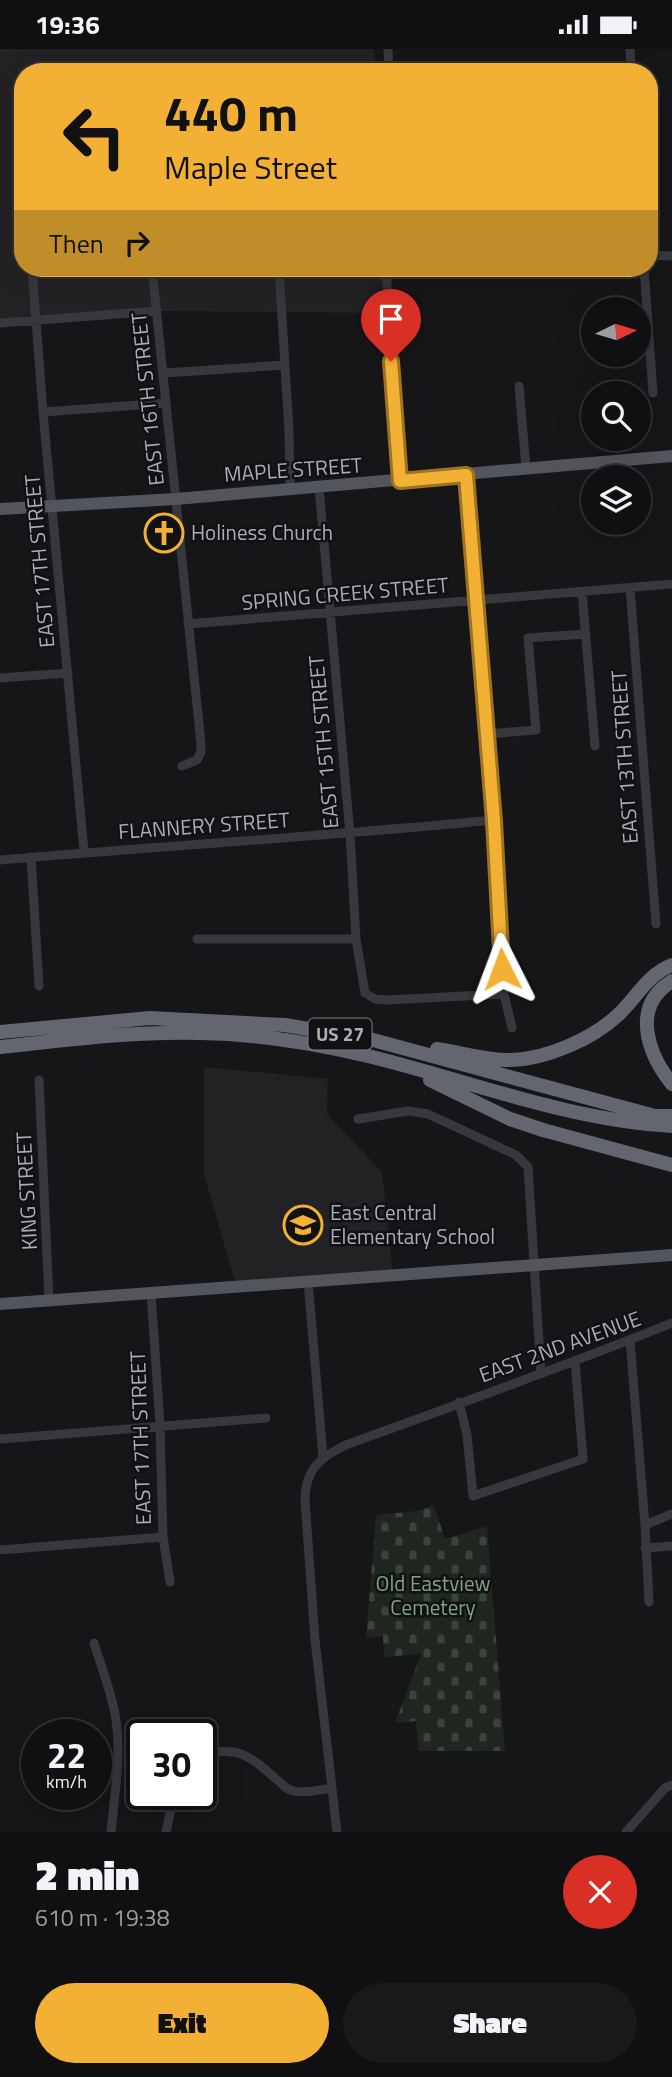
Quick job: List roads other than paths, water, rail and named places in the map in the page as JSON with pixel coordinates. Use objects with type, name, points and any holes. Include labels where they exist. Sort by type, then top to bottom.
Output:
[{"type":"highway","points":[[373,1040],[511,1060],[548,1052],[595,1033],[620,1013],[660,970],[672,965]]},
{"type":"highway","points":[[672,981],[658,991],[652,1001],[647,1035],[650,1051],[672,1084]]},
{"type":"highway","name":"US 27","points":[[0,1032],[150,1019],[285,1025],[373,1040],[655,1116],[672,1116]]},
{"type":"highway","name":"US 27","points":[[0,1047],[121,1036],[199,1033],[294,1041],[369,1056],[550,1105],[640,1125],[672,1126]]},
{"type":"highway","points":[[404,1067],[510,1119],[672,1165]]},
{"type":"main road","name":"MAPLE STREET","points":[[0,509],[176,499],[672,456]]},
{"type":"main road","points":[[0,1304],[672,1255]]},
{"type":"street","name":"EAST 17TH STREET","points":[[33,277],[84,852]]},
{"type":"street","name":"EAST 16TH STREET","points":[[153,277],[201,752],[197,760],[182,766]]},
{"type":"street","points":[[280,277],[290,489]]},
{"type":"street","points":[[387,277],[400,481]]},
{"type":"street","points":[[645,277],[653,393]]},
{"type":"street","points":[[0,323],[157,311]]},
{"type":"street","points":[[164,373],[285,365]]},
{"type":"street","points":[[519,386],[526,468]]},
{"type":"street","points":[[43,412],[166,403]]},
{"type":"street","points":[[466,475],[494,821],[504,994],[512,1028]]},
{"type":"street","name":"EAST 15TH STREET","points":[[319,487],[350,834],[356,939],[365,993],[375,999],[387,1000],[504,994]]},
{"type":"street","name":"SPRING CREEK STREET","points":[[188,624],[672,584]]},
{"type":"street","name":"EAST 13TH STREET","points":[[630,588],[656,924]]},
{"type":"street","points":[[582,592],[595,746]]},
{"type":"street","points":[[487,734],[536,730],[528,638],[586,634]]},
{"type":"street","points":[[0,678],[68,673]]},
{"type":"street","name":"FLANNERY STREET","points":[[0,860],[494,821]]},
{"type":"street","points":[[31,857],[39,986]]},
{"type":"street","points":[[197,939],[356,939]]},
{"type":"street","name":"KING STREET","points":[[39,1080],[49,1300]]},
{"type":"street","points":[[358,1119],[417,1111],[516,1154],[525,1162],[530,1171],[541,1374]]},
{"type":"street","points":[[308,1281],[323,1457],[309,1473],[305,1500],[315,1640],[337,1832]]},
{"type":"street","name":"EAST 17TH STREET","points":[[151,1292],[160,1425],[163,1537],[170,1582]]},
{"type":"street","name":"EAST 2ND AVENUE","points":[[323,1457],[346,1445],[672,1323]]},
{"type":"street","points":[[630,1340],[649,1602]]},
{"type":"street","points":[[459,1402],[467,1435],[473,1496],[583,1459],[575,1361]]},
{"type":"street","points":[[0,1439],[266,1418]]},
{"type":"street","points":[[645,1525],[672,1514]]},
{"type":"street","points":[[0,1550],[163,1537]]},
{"type":"street","points":[[645,1548],[672,1546]]},
{"type":"street","points":[[94,1643],[113,1702],[117,1728],[118,1759],[111,1832]]},
{"type":"street","points":[[217,1753],[239,1752],[254,1760],[289,1790],[301,1792],[332,1788]]},
{"type":"street","points":[[626,1832],[665,1788],[672,1786]]},
{"type":"street","points":[[166,1832],[171,1810]]},
{"type":"place","name":"Holiness Church","points":[[164,533]]},
{"type":"place","name":"East Central Elementary School","points":[[303,1225]]},
{"type":"park label","name":"Old Eastview Cemetery","points":[[433,1596]]}]
